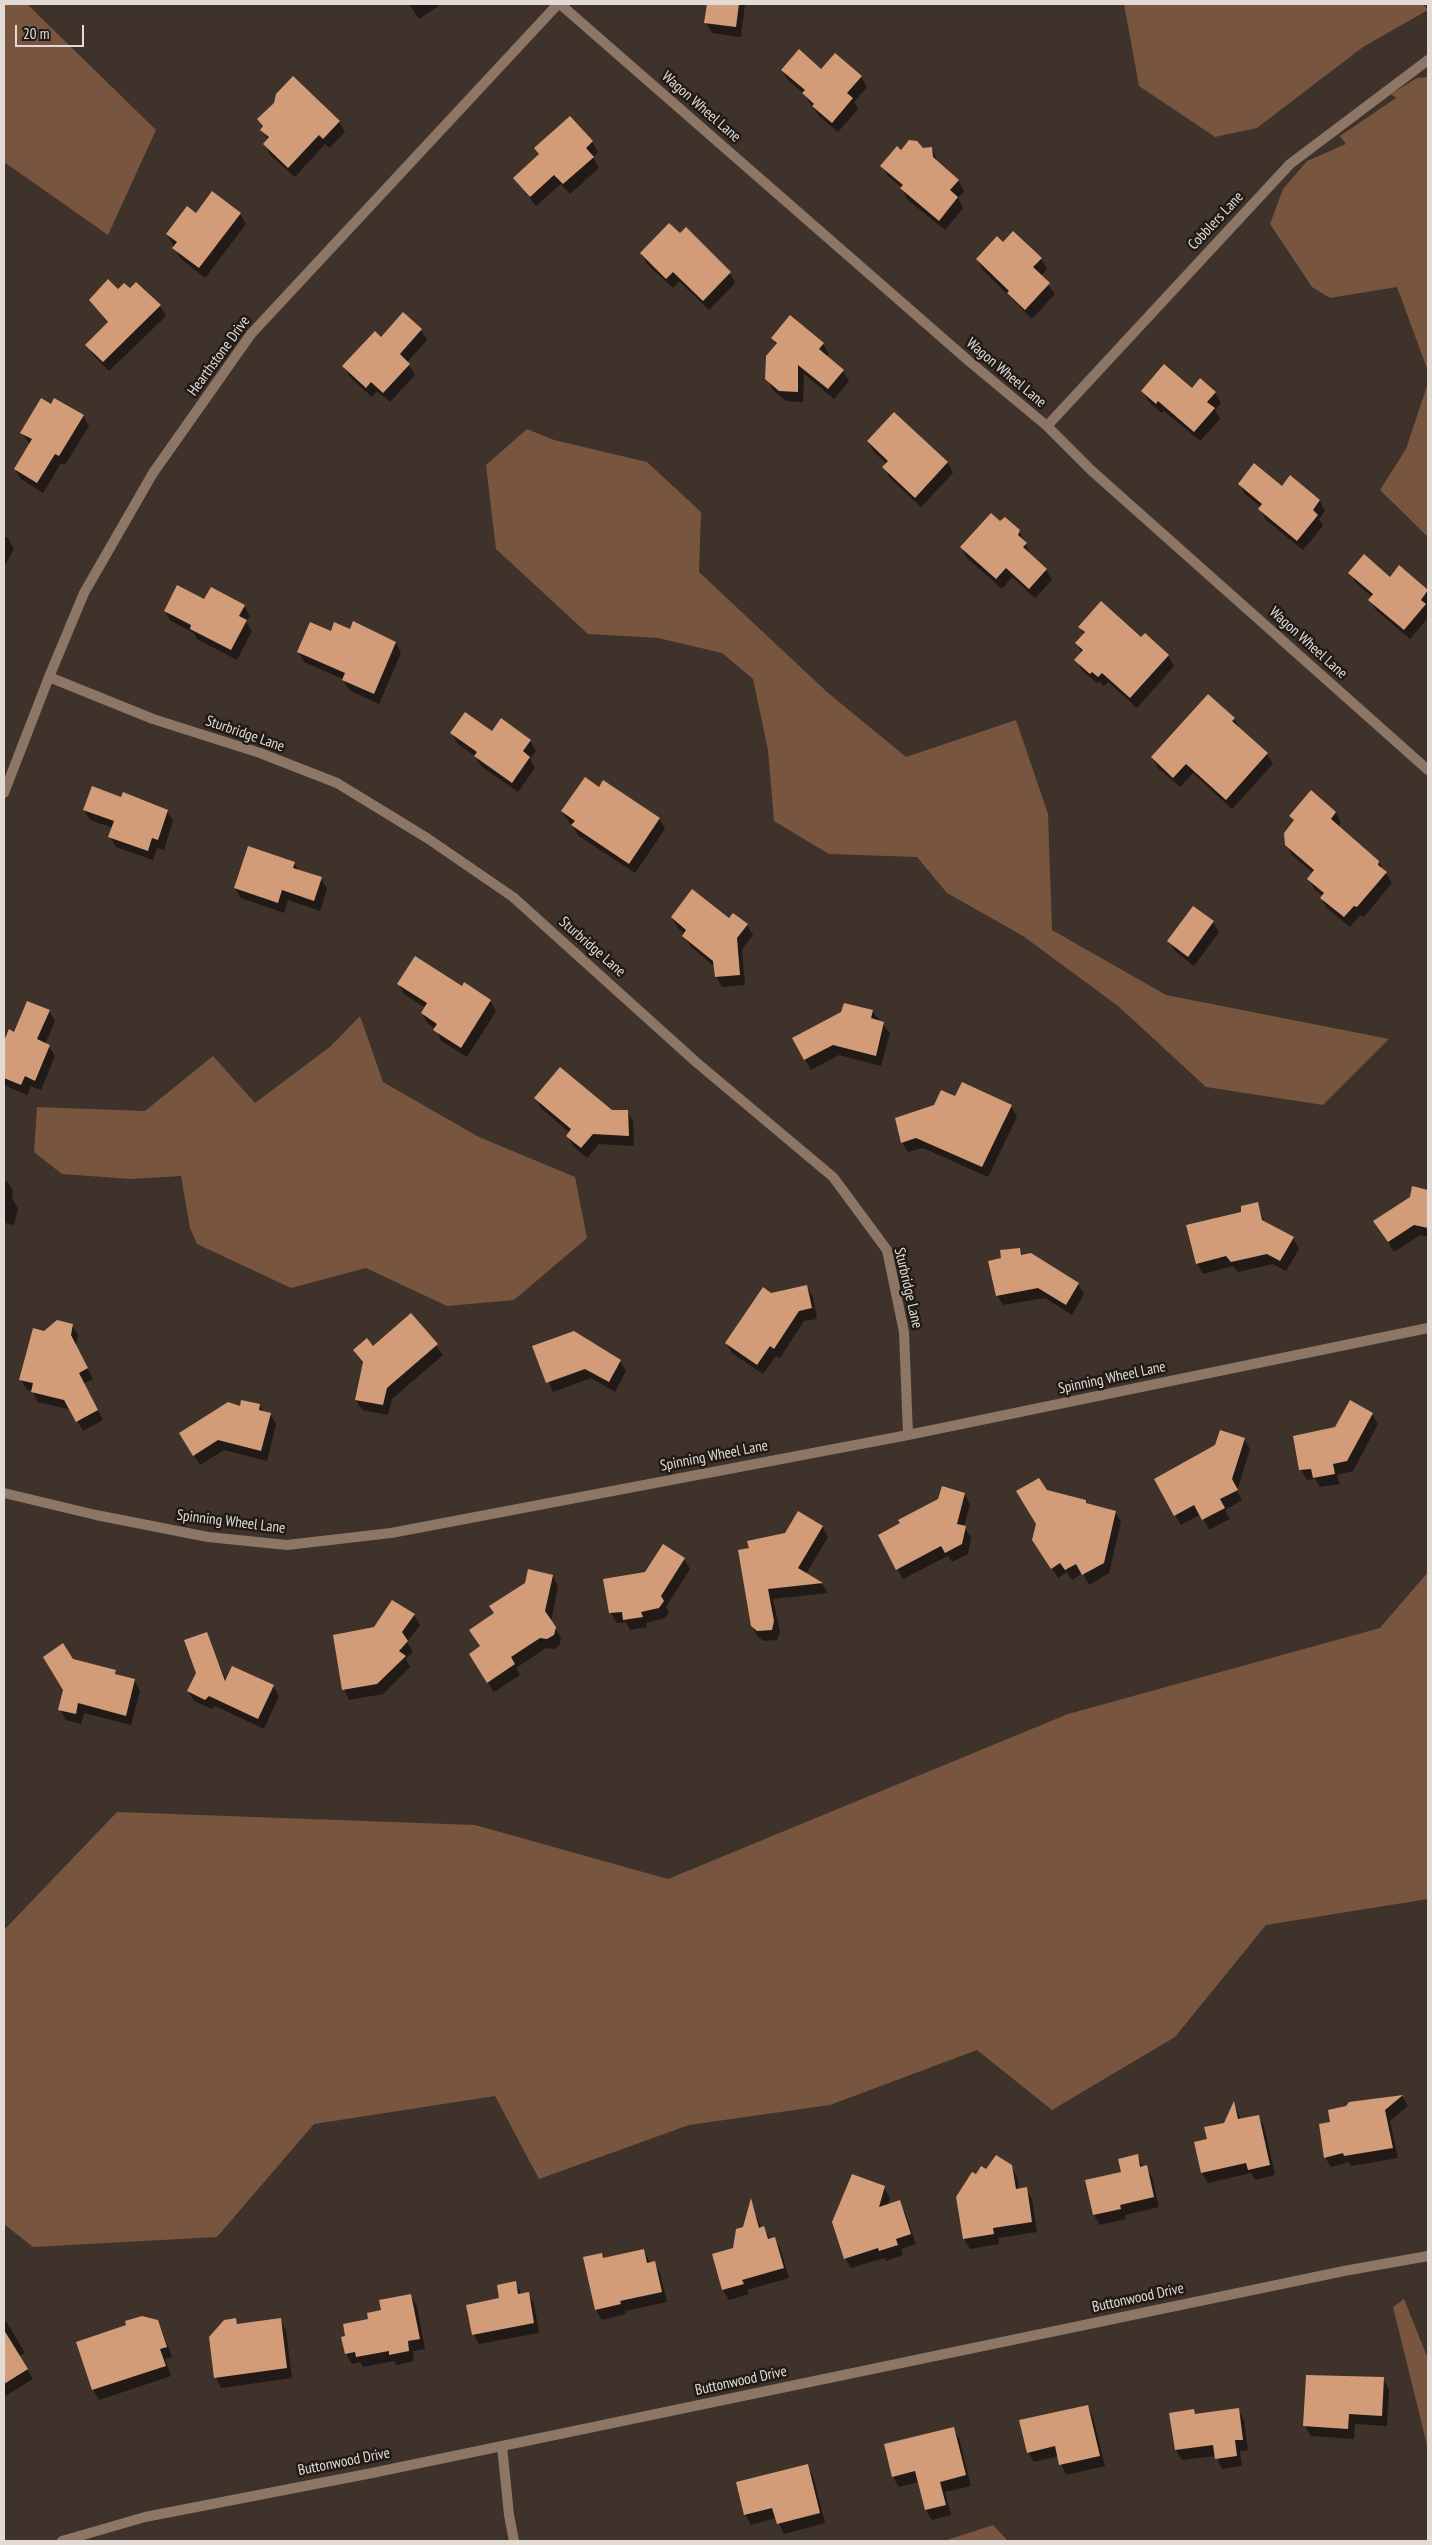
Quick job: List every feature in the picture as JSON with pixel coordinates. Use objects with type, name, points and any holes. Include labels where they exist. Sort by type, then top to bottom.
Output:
[{"type":"street","name":"Wagon Wheel Lane","points":[[559,4],[970,362],[1047,426],[1092,471],[1428,770]]},
{"type":"street","name":"Hearthstone Drive","points":[[4,793],[48,677],[84,594],[153,473],[251,334],[559,4]]},
{"type":"street","name":"Cobblers Lane","points":[[1047,426],[1290,164],[1428,60]]},
{"type":"street","name":"Sturbridge Lane","points":[[48,677],[152,719],[260,753],[337,783],[428,838],[513,897],[696,1062],[833,1177],[887,1250],[904,1332],[908,1435]]},
{"type":"street","name":"Spinning Wheel Lane","points":[[4,1493],[96,1516],[208,1537],[287,1544],[391,1533],[908,1435],[1428,1328]]},
{"type":"street","name":"Buttonwood Drive","points":[[62,2541],[145,2517],[502,2446],[1344,2270],[1428,2256]]},
{"type":"street","points":[[502,2446],[509,2515],[514,2541]]},
{"type":"shaded area","points":[[4,4],[27,4],[156,130],[108,235],[4,162]]},
{"type":"shaded area","points":[[1124,4],[1423,4],[1428,10],[1363,47],[1257,128],[1215,137],[1139,86]]},
{"type":"shaded area","points":[[1428,77],[1428,371],[1397,287],[1330,298],[1312,287],[1270,224],[1283,189],[1307,161],[1346,144],[1340,136],[1396,98],[1391,94],[1417,78]]},
{"type":"shaded area","points":[[1428,383],[1428,537],[1380,490],[1406,449]]},
{"type":"shaded area","points":[[527,429],[554,440],[647,462],[701,512],[699,572],[827,692],[906,757],[1016,720],[1048,814],[1052,930],[1166,995],[1389,1039],[1323,1105],[1206,1087],[1118,1006],[1023,936],[947,893],[917,857],[829,854],[774,821],[768,750],[753,679],[722,653],[658,638],[588,634],[496,549],[486,465]]},
{"type":"shaded area","points":[[360,1016],[383,1082],[479,1137],[575,1177],[587,1238],[514,1300],[447,1306],[366,1268],[291,1288],[197,1244],[190,1228],[181,1176],[131,1179],[62,1174],[34,1152],[37,1107],[145,1111],[213,1056],[255,1103],[331,1046]]},
{"type":"shaded area","points":[[1428,1572],[1428,1899],[1266,1925],[1175,2037],[1052,2110],[977,2050],[830,2105],[689,2125],[539,2179],[495,2096],[314,2124],[217,2237],[33,2247],[4,2224],[4,1930],[117,1812],[475,1825],[668,1879],[1068,1714],[1380,1628]]},
{"type":"shaded area","points":[[1404,2299],[1428,2359],[1428,2449],[1393,2307]]},
{"type":"shaded area","points":[[993,2525],[1008,2541],[944,2541]]},
{"type":"building","points":[[707,4],[739,4],[736,27],[704,23]]},
{"type":"building","points":[[799,49],[821,69],[835,53],[862,76],[847,93],[853,98],[832,123],[812,106],[814,104],[802,93],[805,90],[781,70]]},
{"type":"building","points":[[293,76],[340,121],[323,139],[319,135],[288,168],[263,144],[269,137],[260,130],[263,126],[257,119],[274,103],[276,94]]},
{"type":"building","points":[[570,116],[593,141],[586,148],[594,157],[563,184],[554,175],[530,197],[513,178],[539,154],[534,148]]},
{"type":"building","points":[[909,140],[917,141],[923,148],[932,147],[933,157],[959,180],[950,190],[958,197],[939,221],[900,188],[903,185],[880,166],[897,146],[901,150]]},
{"type":"building","points":[[212,191],[241,213],[199,268],[172,248],[177,242],[166,234],[187,206],[196,213]]},
{"type":"building","points":[[669,223],[680,233],[686,227],[731,272],[703,301],[673,272],[666,279],[640,253]]},
{"type":"building","points":[[1013,231],[1042,258],[1033,267],[1050,283],[1025,310],[1007,293],[1009,291],[976,259],[997,236],[1003,242]]},
{"type":"building","points":[[108,279],[118,289],[124,283],[130,288],[136,282],[161,305],[103,362],[85,345],[108,322],[89,300]]},
{"type":"building","points":[[403,312],[422,329],[400,354],[410,364],[383,393],[371,382],[366,388],[342,366],[375,331],[381,337]]},
{"type":"building","points":[[790,315],[824,343],[819,349],[844,370],[828,389],[798,365],[798,392],[779,391],[765,379],[766,356],[777,343],[771,338]]},
{"type":"building","points":[[1164,364],[1192,388],[1200,378],[1216,392],[1207,402],[1215,408],[1194,432],[1158,401],[1156,404],[1141,391]]},
{"type":"building","points":[[41,398],[51,404],[54,398],[84,415],[59,456],[55,454],[37,483],[14,469],[32,439],[20,433]]},
{"type":"building","points":[[894,412],[948,462],[915,498],[882,467],[888,461],[867,441]]},
{"type":"building","points":[[1254,463],[1282,486],[1290,475],[1320,500],[1313,510],[1318,515],[1297,541],[1258,509],[1262,504],[1238,484]]},
{"type":"building","points":[[991,513],[1000,521],[1005,517],[1020,530],[1018,535],[1027,543],[1023,547],[1047,569],[1029,589],[1006,568],[996,579],[960,547]]},
{"type":"building","points":[[1364,554],[1390,577],[1399,565],[1428,590],[1421,600],[1426,604],[1404,630],[1368,600],[1373,594],[1348,573]]},
{"type":"building","points":[[177,585],[204,599],[211,587],[245,605],[239,616],[247,620],[231,650],[190,629],[191,625],[164,611]]},
{"type":"building","points":[[1101,601],[1141,637],[1145,633],[1169,655],[1130,698],[1102,673],[1098,677],[1092,672],[1090,674],[1074,660],[1083,650],[1075,643],[1085,632],[1078,627]]},
{"type":"building","points":[[353,621],[396,642],[374,694],[342,680],[345,673],[297,652],[310,622],[331,631],[334,622],[350,629]]},
{"type":"building","points":[[1208,694],[1235,718],[1232,721],[1268,753],[1226,800],[1186,764],[1173,778],[1151,757]]},
{"type":"building","points":[[465,712],[492,731],[501,718],[531,740],[523,751],[530,757],[512,783],[474,756],[477,752],[450,733]]},
{"type":"building","points":[[585,777],[599,787],[603,780],[660,818],[629,864],[571,825],[575,821],[561,811]]},
{"type":"building","points":[[92,786],[121,797],[123,792],[168,810],[158,840],[152,838],[148,851],[108,837],[114,821],[83,810]]},
{"type":"building","points":[[1311,790],[1336,812],[1331,819],[1379,861],[1378,865],[1387,872],[1357,907],[1354,906],[1344,917],[1320,898],[1324,893],[1307,879],[1314,870],[1285,845],[1284,833],[1294,820],[1289,816]]},
{"type":"building","points":[[248,846],[295,862],[293,868],[322,877],[314,901],[282,890],[278,903],[234,888]]},
{"type":"building","points":[[692,889],[729,918],[733,913],[748,924],[737,938],[740,975],[715,977],[713,961],[682,936],[686,930],[671,917]]},
{"type":"building","points":[[1193,906],[1214,921],[1188,957],[1167,941]]},
{"type":"building","points":[[415,956],[462,986],[464,982],[491,1000],[461,1048],[433,1030],[437,1024],[421,1013],[427,1003],[397,984]]},
{"type":"building","points":[[27,1001],[50,1010],[37,1039],[50,1045],[35,1081],[25,1076],[21,1085],[4,1078],[4,1041],[9,1029],[14,1032]]},
{"type":"building","points":[[844,1003],[873,1010],[871,1018],[884,1022],[876,1056],[833,1045],[804,1060],[792,1038],[841,1012]]},
{"type":"building","points":[[560,1067],[612,1110],[628,1110],[629,1136],[593,1134],[581,1148],[566,1136],[571,1129],[534,1098]]},
{"type":"building","points":[[962,1082],[1012,1105],[982,1167],[916,1138],[901,1143],[895,1118],[934,1105],[941,1090],[955,1096]]},
{"type":"building","points":[[1412,1186],[1428,1190],[1428,1228],[1414,1225],[1388,1242],[1373,1221],[1410,1197]]},
{"type":"building","points":[[1258,1202],[1262,1220],[1294,1237],[1280,1261],[1267,1254],[1231,1262],[1226,1256],[1196,1264],[1186,1225],[1241,1212],[1241,1206]]},
{"type":"building","points":[[1020,1248],[1021,1255],[1031,1253],[1079,1283],[1066,1305],[1038,1288],[996,1296],[988,1261],[1001,1258],[1000,1250]]},
{"type":"building","points":[[807,1285],[812,1308],[799,1311],[774,1349],[770,1346],[757,1365],[725,1343],[763,1287],[771,1293]]},
{"type":"building","points":[[411,1313],[438,1344],[387,1388],[383,1405],[355,1400],[363,1362],[353,1350],[367,1338],[373,1346]]},
{"type":"building","points":[[57,1320],[73,1324],[71,1335],[88,1368],[79,1373],[98,1410],[76,1422],[64,1400],[31,1392],[33,1383],[19,1380],[33,1328],[44,1331]]},
{"type":"building","points":[[574,1331],[621,1360],[609,1382],[585,1369],[546,1383],[532,1346]]},
{"type":"building","points":[[241,1400],[260,1404],[259,1410],[271,1413],[261,1451],[218,1440],[193,1456],[179,1433],[228,1402],[240,1406]]},
{"type":"building","points":[[1350,1400],[1373,1413],[1347,1461],[1333,1464],[1335,1474],[1313,1478],[1311,1469],[1299,1470],[1293,1436],[1335,1427]]},
{"type":"building","points":[[1220,1430],[1245,1438],[1232,1479],[1238,1490],[1220,1499],[1225,1508],[1202,1520],[1194,1505],[1174,1516],[1154,1479],[1215,1445]]},
{"type":"building","points":[[1039,1478],[1047,1490],[1086,1500],[1086,1503],[1116,1511],[1104,1563],[1082,1575],[1076,1564],[1065,1570],[1060,1563],[1051,1569],[1032,1540],[1036,1524],[1016,1491]]},
{"type":"building","points":[[942,1486],[965,1493],[957,1524],[966,1526],[962,1544],[945,1553],[941,1546],[896,1570],[878,1535],[900,1523],[898,1520],[938,1499]]},
{"type":"building","points":[[798,1511],[823,1526],[798,1568],[823,1583],[768,1589],[774,1621],[772,1630],[757,1631],[751,1626],[738,1550],[749,1548],[747,1541],[785,1533]]},
{"type":"building","points":[[663,1544],[685,1558],[661,1596],[664,1601],[659,1608],[641,1612],[643,1617],[623,1620],[622,1612],[609,1613],[603,1579],[645,1572]]},
{"type":"building","points":[[528,1569],[553,1575],[545,1611],[556,1627],[554,1635],[547,1639],[540,1638],[511,1657],[515,1664],[487,1683],[469,1654],[480,1646],[469,1630],[494,1613],[489,1606],[525,1583]]},
{"type":"building","points":[[392,1600],[415,1614],[402,1632],[408,1641],[399,1651],[406,1656],[377,1684],[342,1690],[333,1635],[374,1627]]},
{"type":"building","points":[[207,1632],[225,1681],[232,1666],[274,1685],[258,1719],[209,1696],[205,1700],[187,1691],[196,1673],[184,1640]]},
{"type":"building","points":[[63,1643],[73,1659],[116,1670],[115,1674],[135,1679],[126,1716],[78,1703],[76,1714],[58,1710],[63,1690],[43,1657]]},
{"type":"building","points":[[1403,2095],[1385,2110],[1393,2148],[1344,2156],[1343,2153],[1324,2158],[1319,2124],[1330,2122],[1328,2110],[1346,2106],[1349,2102]]},
{"type":"building","points":[[1234,2101],[1238,2119],[1259,2115],[1270,2165],[1248,2170],[1246,2163],[1201,2173],[1194,2142],[1207,2139],[1204,2127],[1224,2123]]},
{"type":"building","points":[[1138,2154],[1140,2167],[1147,2165],[1154,2197],[1120,2205],[1121,2209],[1093,2215],[1085,2180],[1121,2172],[1118,2159]]},
{"type":"building","points":[[996,2155],[1012,2165],[1016,2189],[1027,2187],[1032,2222],[993,2228],[994,2234],[963,2239],[956,2197],[972,2172],[976,2174],[981,2166],[986,2169]]},
{"type":"building","points":[[852,2174],[885,2186],[879,2207],[900,2200],[911,2234],[896,2239],[898,2245],[879,2251],[878,2248],[844,2259],[832,2222]]},
{"type":"building","points":[[751,2198],[759,2228],[764,2226],[768,2239],[775,2237],[784,2268],[742,2280],[744,2284],[722,2290],[712,2254],[733,2248],[736,2229],[743,2227]]},
{"type":"building","points":[[644,2249],[647,2263],[655,2261],[662,2292],[620,2301],[621,2304],[595,2310],[583,2257],[602,2253],[603,2258]]},
{"type":"building","points":[[516,2281],[518,2294],[529,2292],[534,2323],[472,2335],[466,2305],[499,2298],[497,2285]]},
{"type":"building","points":[[411,2294],[420,2339],[408,2341],[409,2351],[389,2355],[389,2351],[356,2357],[355,2352],[345,2354],[341,2337],[345,2336],[343,2324],[368,2319],[367,2313],[381,2310],[379,2300]]},
{"type":"building","points":[[142,2316],[158,2320],[167,2347],[160,2349],[166,2366],[92,2390],[76,2342],[126,2325],[125,2321]]},
{"type":"building","points":[[236,2318],[237,2324],[281,2318],[287,2368],[214,2378],[209,2337],[224,2320]]},
{"type":"building","points":[[4,2330],[28,2369],[4,2384]]},
{"type":"building","points":[[1306,2375],[1384,2377],[1382,2416],[1349,2414],[1348,2429],[1303,2426]]},
{"type":"building","points":[[1088,2405],[1100,2456],[1059,2465],[1055,2446],[1027,2453],[1019,2420]]},
{"type":"building","points":[[1239,2408],[1243,2440],[1235,2440],[1237,2456],[1215,2459],[1213,2445],[1175,2450],[1169,2413],[1194,2409],[1195,2414]]},
{"type":"building","points":[[954,2427],[966,2475],[940,2482],[946,2505],[925,2510],[915,2471],[892,2477],[884,2444]]},
{"type":"building","points":[[808,2464],[820,2513],[777,2524],[772,2508],[744,2515],[736,2482]]}]
